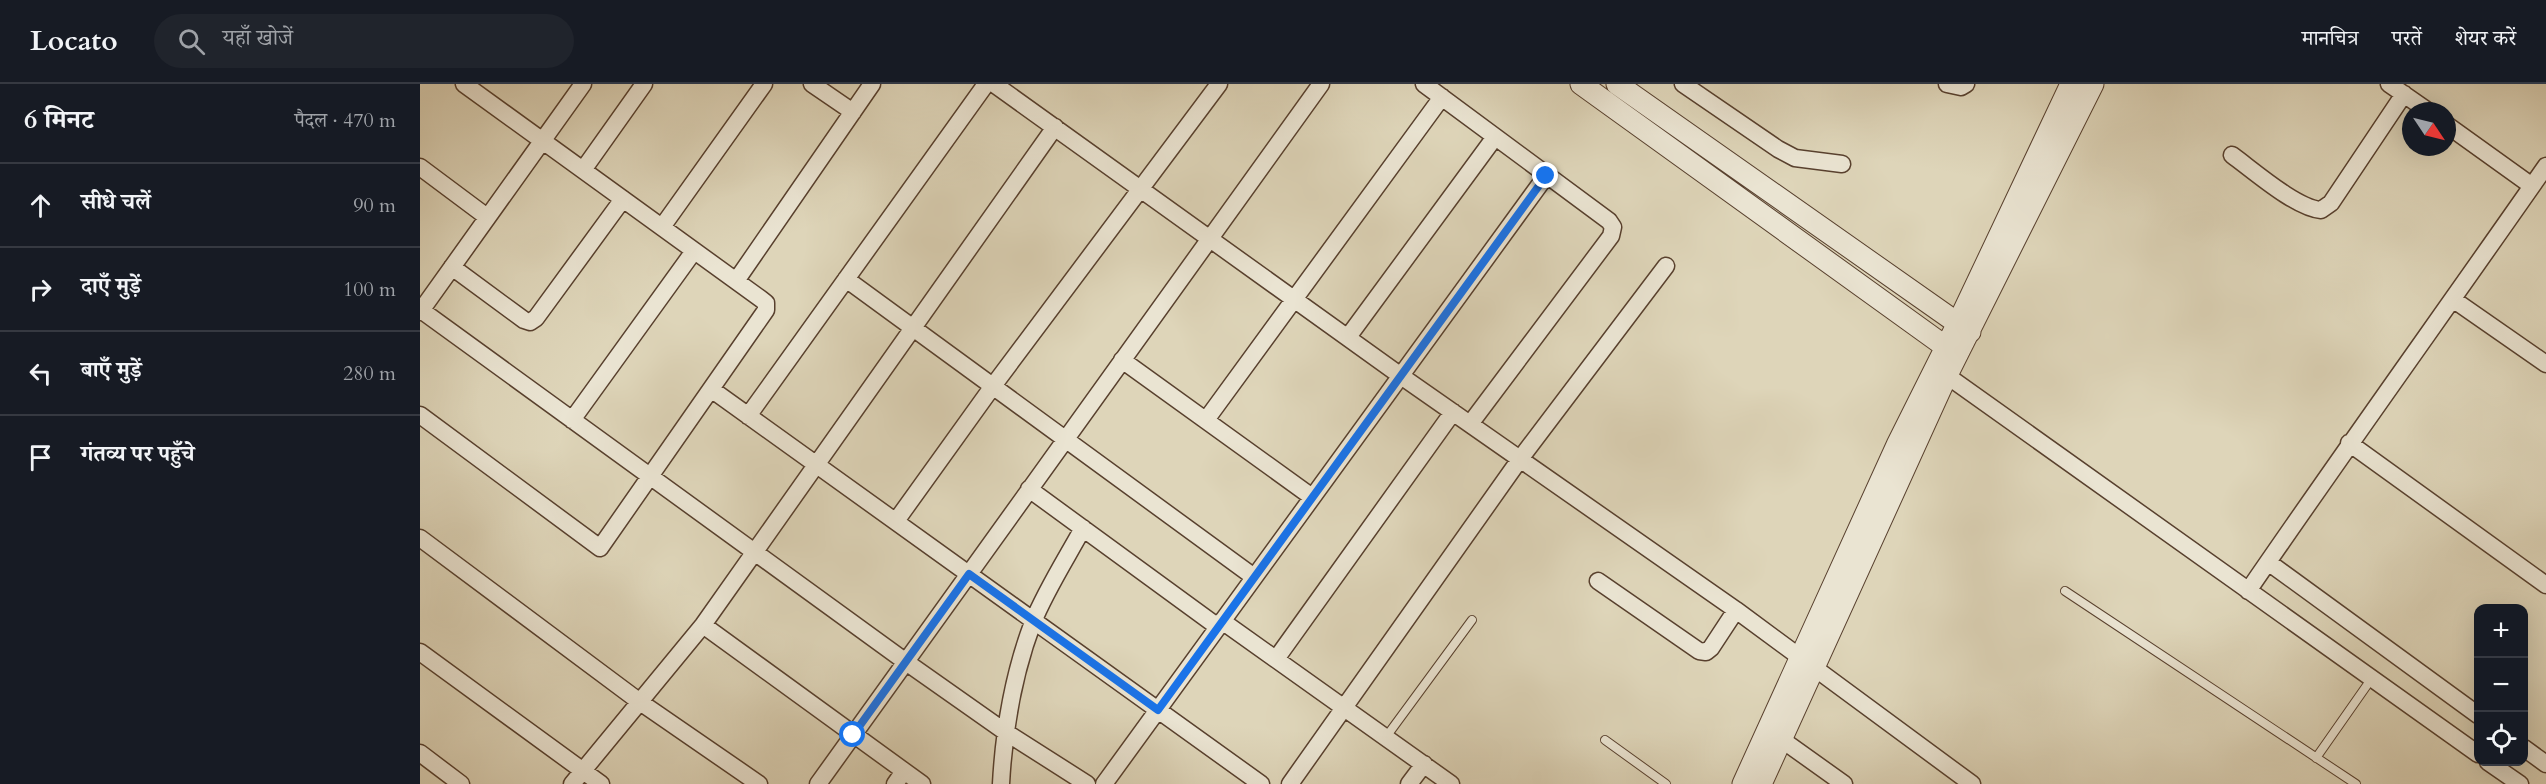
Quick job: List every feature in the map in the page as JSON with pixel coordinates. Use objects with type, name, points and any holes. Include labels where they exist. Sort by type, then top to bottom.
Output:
[{"type":"street","points":[[420,414],[600,548],[766,310],[766,303],[761,298],[464,84]]},
{"type":"street","points":[[583,84],[452,267],[423,302],[572,420],[754,553],[1004,731],[1087,784]]},
{"type":"street","points":[[583,170],[644,84]]},
{"type":"street","points":[[662,227],[764,84]]},
{"type":"street","points":[[812,84],[853,112]]},
{"type":"street","points":[[736,281],[872,84]]},
{"type":"street","points":[[748,416],[986,84]]},
{"type":"street","points":[[994,84],[1401,376],[1736,610],[1972,784]]},
{"type":"street","points":[[896,521],[993,386],[1219,84]]},
{"type":"street","points":[[818,784],[1321,84]]},
{"type":"street","points":[[1424,84],[1609,221],[1613,227],[1611,236],[1470,424]]},
{"type":"street","points":[[1581,84],[1952,351]]},
{"type":"street","points":[[1617,84],[1964,328]]},
{"type":"street","points":[[1683,84],[1778,149],[1796,158],[1842,165]]},
{"type":"street","points":[[1947,84],[1961,87],[1966,84]]},
{"type":"street","points":[[1964,328],[2071,84]]},
{"type":"street","points":[[1743,784],[1807,662],[1865,559],[1941,372],[2093,84]]},
{"type":"street","points":[[2389,84],[2415,102]]},
{"type":"street","points":[[2232,155],[2299,202],[2311,209],[2321,210],[2331,202],[2404,94]]},
{"type":"street","points":[[1206,420],[1442,97]]},
{"type":"street","points":[[578,778],[703,625],[1054,128]]},
{"type":"street","points":[[2456,131],[2532,186]]},
{"type":"street","points":[[1348,337],[1495,137]]},
{"type":"street","points":[[2248,591],[2349,443],[2454,300],[2546,166]]},
{"type":"street","points":[[420,167],[488,217]]},
{"type":"street","points":[[1104,784],[1546,176]]},
{"type":"street","points":[[452,267],[524,320],[530,322],[536,318],[623,199]]},
{"type":"street","points":[[572,420],[694,251]]},
{"type":"street","points":[[1290,784],[1520,459],[1665,266]]},
{"type":"street","points":[[846,279],[1254,577]]},
{"type":"street","points":[[2454,300],[2546,364]]},
{"type":"street","points":[[1122,360],[1312,497]]},
{"type":"street","points":[[1941,372],[2474,751]]},
{"type":"street","points":[[711,389],[1261,784]]},
{"type":"street","points":[[1276,659],[1453,412]]},
{"type":"street","points":[[2349,443],[2546,585]]},
{"type":"street","points":[[1029,489],[1220,624],[1276,659],[1451,784]]},
{"type":"street","points":[[1001,784],[1004,731],[1016,672],[1034,620],[1083,528]]},
{"type":"street","points":[[420,538],[640,702],[759,784]]},
{"type":"street","points":[[2268,562],[2474,712]]},
{"type":"street","points":[[1598,582],[1699,651],[1706,652],[1711,648],[1736,610]]},
{"type":"street","points":[[703,625],[853,735],[899,778],[922,784]]},
{"type":"street","points":[[420,652],[578,778],[601,784]]},
{"type":"street","points":[[1761,784],[1781,739],[1807,662]]},
{"type":"street","points":[[1781,739],[1844,784]]},
{"type":"street","points":[[2528,751],[2546,764]]},
{"type":"street","points":[[420,753],[461,784]]},
{"type":"street","points":[[1409,784],[1424,764]]},
{"type":"street","points":[[2494,766],[2520,784]]},
{"type":"lane","points":[[2065,591],[2356,784]]},
{"type":"lane","points":[[1386,737],[1472,621]]},
{"type":"lane","points":[[2316,758],[2372,678]]},
{"type":"lane","points":[[1605,740],[1666,784]]},
{"type":"route","points":[[853,735],[969,574],[1158,710],[1546,176]]}]
